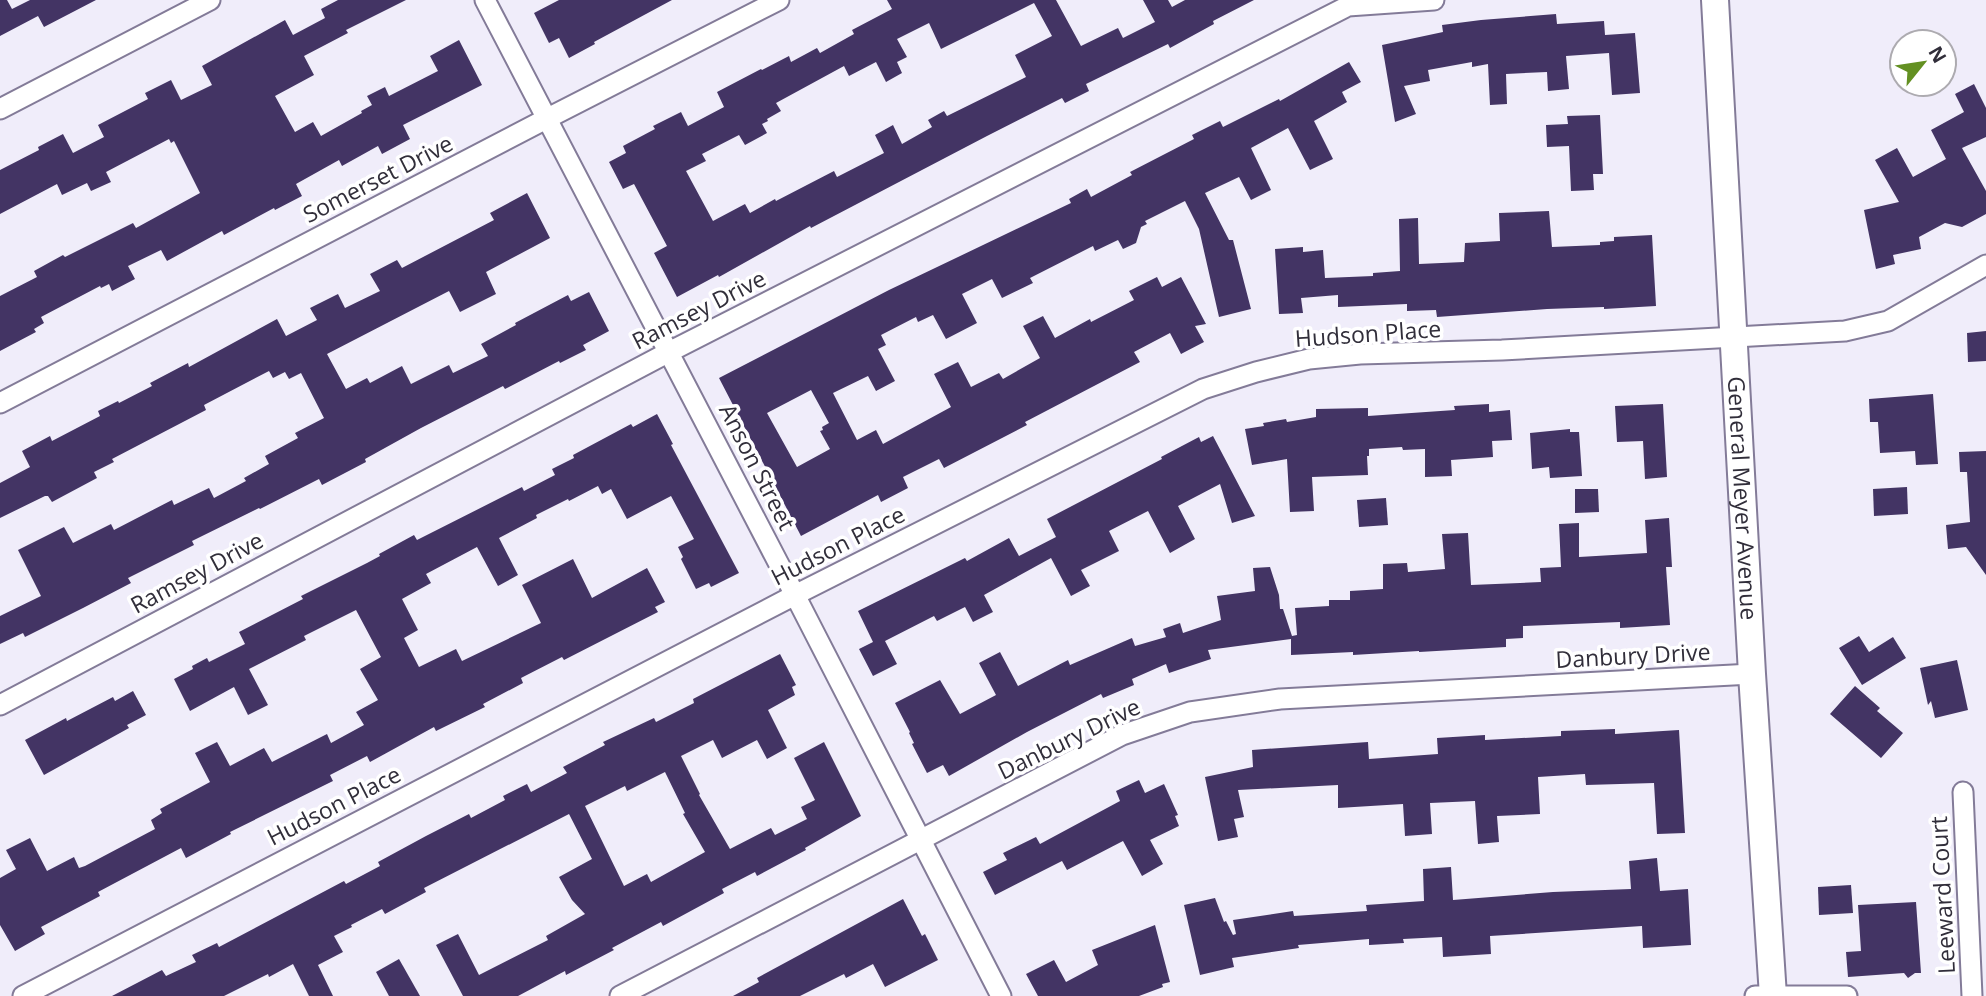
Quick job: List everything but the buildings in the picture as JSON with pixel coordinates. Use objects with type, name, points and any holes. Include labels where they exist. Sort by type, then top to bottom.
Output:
[{"type":"main road","name":"General Meyer Avenue","points":[[1715,0],[1767,996]]},
{"type":"street","points":[[0,109],[210,0]]},
{"type":"street","name":"Anson Street","points":[[485,0],[1001,996]]},
{"type":"street","name":"Somerset Drive","points":[[0,402],[779,0]]},
{"type":"street","name":"Ramsey Drive","points":[[0,705],[669,352],[1348,6],[1434,0]]},
{"type":"street","name":"Hudson Place","points":[[23,996],[795,595],[1203,389],[1309,359],[1360,354],[1502,351],[1846,331],[1888,321],[1986,265]]},
{"type":"street","name":"Danbury Drive","points":[[620,996],[1122,735],[1190,712],[1280,699],[1752,674]]},
{"type":"street","name":"Leeward Court","points":[[1963,792],[1972,996]]},
{"type":"street","points":[[1767,996],[1847,996]]}]
